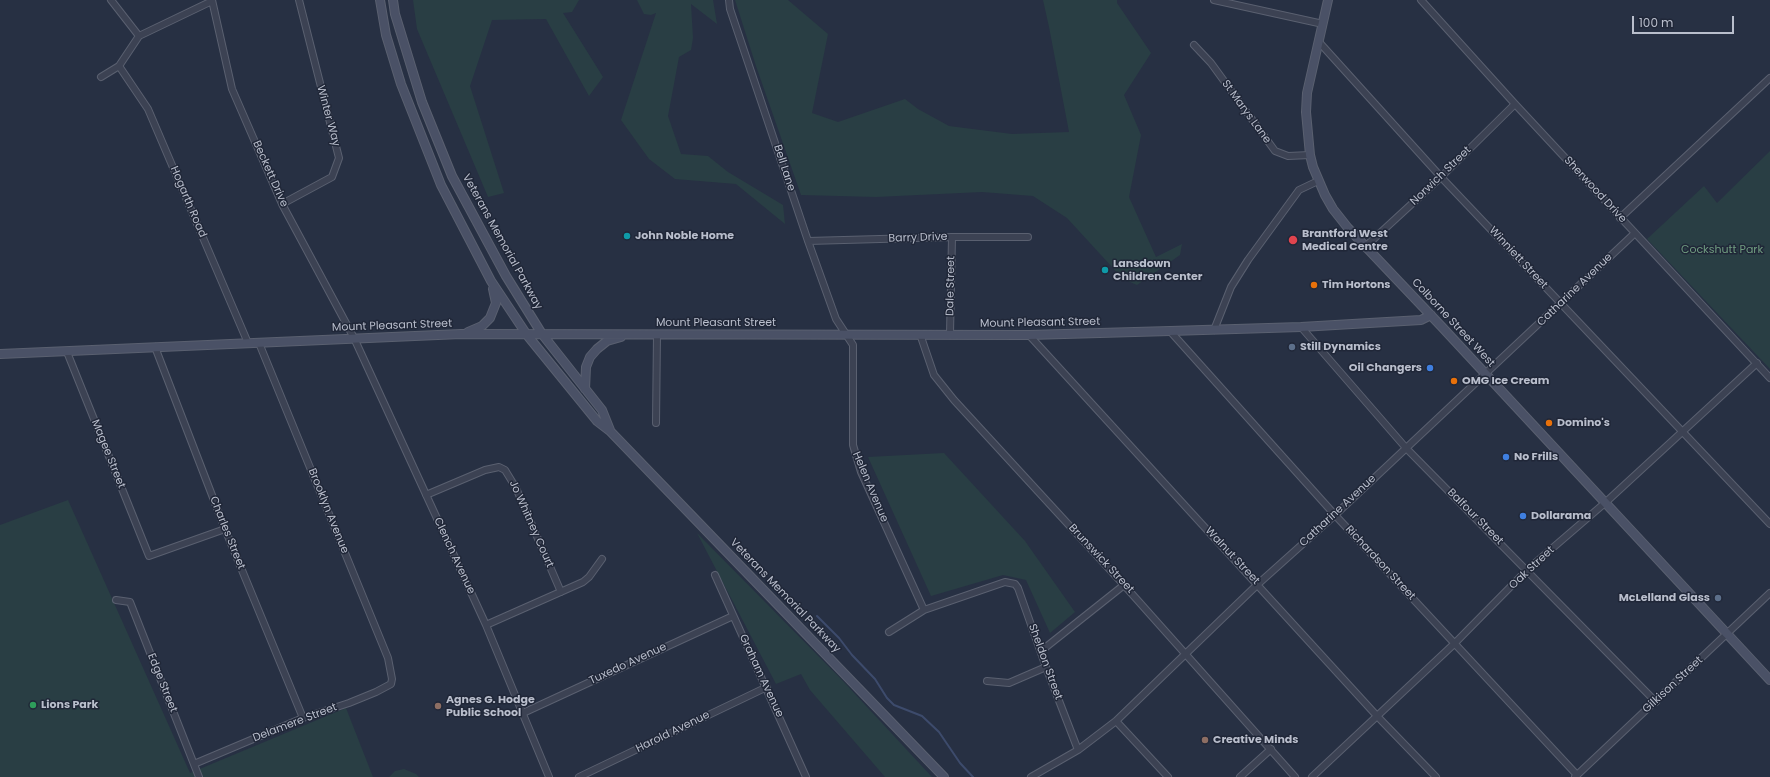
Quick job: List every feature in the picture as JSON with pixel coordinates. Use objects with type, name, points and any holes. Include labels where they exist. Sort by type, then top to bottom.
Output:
[{"type":"main road","name":"Veterans Memorial Parkway","points":[[380,0],[386,36],[400,84],[441,185],[491,281],[527,334],[597,421],[610,431],[944,777]]},
{"type":"main road","name":"Veterans Memorial Parkway","points":[[393,0],[395,14],[422,102],[452,176],[506,276],[542,334],[602,410],[610,431]]},
{"type":"main road","name":"Colborne Street West","points":[[1328,0],[1307,93],[1306,112],[1310,155],[1318,181],[1342,222],[1606,502],[1770,680]]},
{"type":"main road","points":[[461,334],[476,329],[490,318],[496,303],[491,281]]},
{"type":"main road","name":"Mount Pleasant Street","points":[[0,354],[461,334],[1029,335],[1214,330],[1301,327],[1421,320],[1431,315]]},
{"type":"main road","points":[[585,389],[586,367],[590,357],[607,341],[627,334]]},
{"type":"street","points":[[111,0],[139,36]]},
{"type":"street","points":[[101,77],[119,66],[139,36],[212,0]]},
{"type":"street","name":"Beckett Drive","points":[[212,0],[232,89],[282,204],[354,338]]},
{"type":"street","name":"Winter Way","points":[[282,204],[332,177],[339,158],[299,0]]},
{"type":"street","name":"Bell Lane","points":[[729,0],[730,9],[808,241],[836,319],[846,334]]},
{"type":"street","points":[[1214,0],[1323,24]]},
{"type":"street","name":"Sherwood Drive","points":[[1421,0],[1620,218],[1770,378]]},
{"type":"street","name":"Winniett Street","points":[[1318,42],[1441,177],[1770,524]]},
{"type":"street","name":"St Marys Lane","points":[[1194,45],[1211,63],[1275,151],[1288,156],[1310,155]]},
{"type":"street","name":"Hogarth Road","points":[[119,66],[148,109],[248,343]]},
{"type":"street","points":[[1620,218],[1770,78]]},
{"type":"street","name":"Norwich Street","points":[[1366,246],[1441,177],[1515,104]]},
{"type":"street","points":[[1214,330],[1231,287],[1248,260],[1296,194],[1305,186],[1318,181]]},
{"type":"street","name":"Catharine Avenue","points":[[1031,777],[1078,750],[1116,721],[1185,652],[1335,515],[1635,233]]},
{"type":"street","name":"Barry Drive","points":[[808,241],[952,237],[1028,237]]},
{"type":"street","name":"Dale Street","points":[[950,334],[952,237]]},
{"type":"street","name":"Balfour Street","points":[[1301,327],[1406,448],[1656,702]]},
{"type":"street","name":"Richardson Street","points":[[1170,331],[1335,515],[1576,776]]},
{"type":"street","points":[[656,423],[657,334]]},
{"type":"street","name":"Helen Avenue","points":[[846,334],[853,345],[852,445],[861,472],[924,610]]},
{"type":"street","name":"Brunswick Street","points":[[920,334],[934,375],[954,400],[1185,652],[1295,777]]},
{"type":"street","name":"Walnut Street","points":[[1029,335],[1377,716],[1436,777]]},
{"type":"street","name":"Clench Avenue","points":[[354,338],[486,626],[549,777]]},
{"type":"street","name":"Brooklyn Avenue","points":[[259,343],[388,658],[392,680]]},
{"type":"street","name":"Charles Street","points":[[155,347],[225,530],[302,718]]},
{"type":"street","name":"Magee Street","points":[[67,352],[149,556],[225,530]]},
{"type":"street","name":"Oak Street","points":[[1312,777],[1454,644],[1527,570],[1606,502],[1756,363]]},
{"type":"street","name":"Jo Whitney Court","points":[[426,496],[485,470],[499,467],[505,470],[516,488],[561,592]]},
{"type":"street","points":[[486,626],[561,592],[589,577],[602,559]]},
{"type":"street","name":"Graham Avenue","points":[[715,575],[767,687],[806,777]]},
{"type":"street","name":"Sheldon Street","points":[[924,610],[1005,582],[1011,582],[1018,588],[1078,750]]},
{"type":"street","points":[[1041,651],[1124,585]]},
{"type":"street","name":"Gilkison Street","points":[[1576,776],[1770,594]]},
{"type":"street","name":"Edge Street","points":[[116,600],[130,602],[199,777]]},
{"type":"street","points":[[889,632],[924,610]]},
{"type":"street","name":"Tuxedo Avenue","points":[[523,713],[733,616]]},
{"type":"street","points":[[987,681],[1009,683],[1046,667]]},
{"type":"street","name":"Delamere Street","points":[[194,764],[302,718],[349,703],[376,692],[390,684],[392,680]]},
{"type":"street","name":"Harold Avenue","points":[[579,777],[767,687]]},
{"type":"street","points":[[1116,721],[1168,777]]},
{"type":"street","points":[[1240,777],[1271,749]]},
{"type":"green space","points":[[413,0],[579,0],[572,12],[563,13],[603,77],[589,96],[546,19],[492,20],[470,86],[504,193],[488,197],[417,29]]},
{"type":"green space","points":[[637,0],[713,0],[717,24],[691,4],[693,38],[691,50],[679,57],[668,116],[681,154],[708,156],[728,172],[783,205],[785,224],[736,184],[675,179],[649,159],[621,120],[656,13],[651,15],[644,14]]},
{"type":"green space","points":[[735,0],[788,0],[828,34],[812,113],[838,122],[905,99],[918,109],[949,126],[1012,134],[1069,132],[1043,0],[1117,0],[1117,3],[1151,53],[1124,95],[1141,135],[1129,197],[1156,257],[1182,244],[1180,255],[1137,285],[1123,279],[1067,218],[1033,196],[982,192],[876,197],[801,195],[756,66]]},
{"type":"green space","name":"Cockshutt Park","points":[[1770,151],[1770,369],[1647,239],[1704,186],[1717,203]]},
{"type":"green space","points":[[944,453],[1025,541],[1075,612],[1050,633],[1026,580],[1003,575],[931,596],[868,457]]},
{"type":"green space","points":[[68,500],[190,773],[346,708],[373,777],[0,777],[0,525]]},
{"type":"green space","points":[[697,533],[843,681],[932,777],[885,777],[810,690],[801,674],[776,684]]},
{"type":"green space","points":[[404,769],[416,774],[419,777],[389,777],[395,771]]},
{"type":"waterway","points":[[817,616],[839,638],[852,655],[875,679],[887,698],[894,705],[922,716],[939,732],[960,763],[973,777]]},
{"type":"place","name":"John Noble Home","points":[[627,236]]},
{"type":"place","name":"Brantford West Medical Centre","points":[[1293,240]]},
{"type":"place","name":"Lansdown Children Center","points":[[1105,270]]},
{"type":"place","name":"Tim Hortons","points":[[1314,285]]},
{"type":"place","name":"Still Dynamics","points":[[1292,347]]},
{"type":"place","name":"Oil Changers","points":[[1430,368]]},
{"type":"place","name":"OMG Ice Cream","points":[[1454,381]]},
{"type":"place","name":"Domino's","points":[[1549,423]]},
{"type":"place","name":"No Frills","points":[[1506,457]]},
{"type":"place","name":"Dollarama","points":[[1523,516]]},
{"type":"place","name":"McLelland Glass","points":[[1718,598]]},
{"type":"place","name":"Lions Park","points":[[33,705]]},
{"type":"place","name":"Agnes G. Hodge Public School","points":[[438,706]]},
{"type":"place","name":"Creative Minds","points":[[1205,740]]}]
